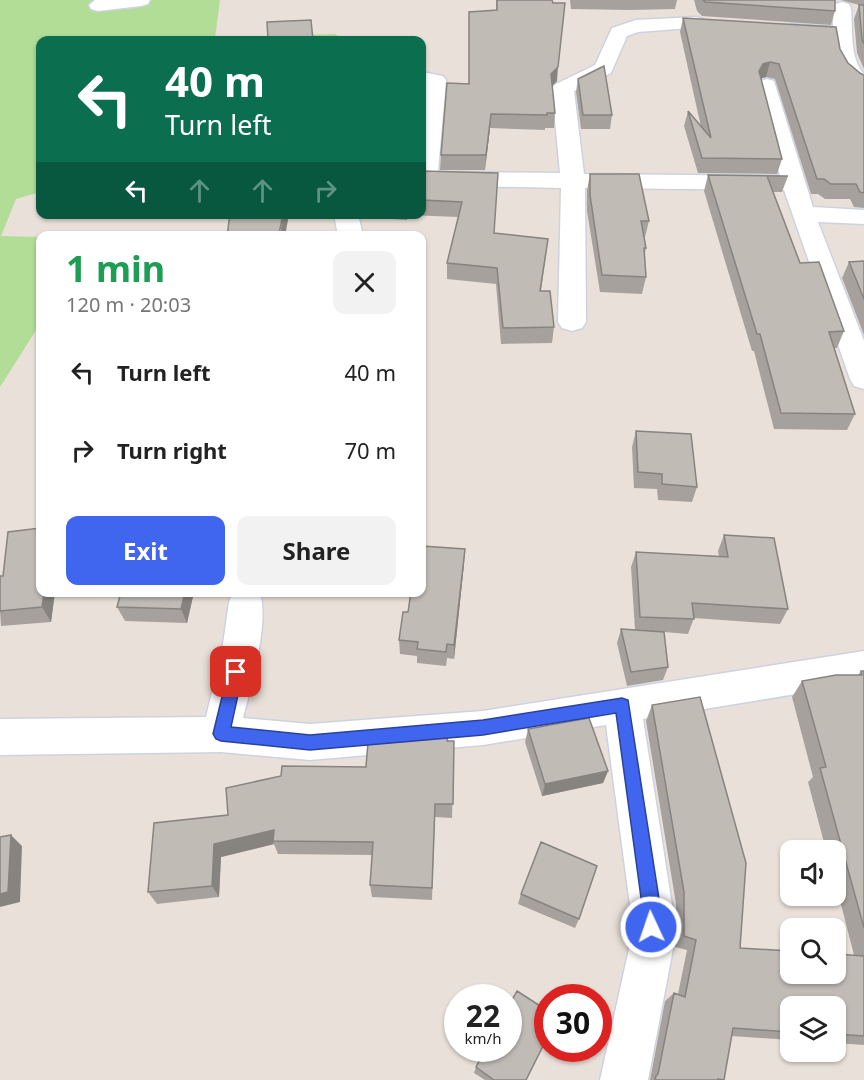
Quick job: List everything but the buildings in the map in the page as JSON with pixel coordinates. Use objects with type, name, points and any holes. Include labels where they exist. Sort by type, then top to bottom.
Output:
[{"type":"street","points":[[98,4],[141,0]]},
{"type":"street","points":[[820,3],[864,14]]},
{"type":"street","points":[[842,8],[847,68],[854,77],[864,83]]},
{"type":"street","points":[[572,322],[573,182],[564,88],[604,69],[619,32],[636,26],[700,18]]},
{"type":"street","points":[[776,29],[844,34]]},
{"type":"street","points":[[426,79],[435,80],[426,161]]},
{"type":"street","points":[[767,85],[803,214],[864,379]]},
{"type":"street","points":[[426,179],[794,183]]},
{"type":"street","points":[[803,214],[864,217]]},
{"type":"street","points":[[221,734],[240,651],[246,602]]},
{"type":"street","points":[[0,737],[221,734],[310,742],[483,728],[864,667]]},
{"type":"street","points":[[622,705],[651,905],[651,949],[624,1080]]},
{"type":"green space","points":[[0,0],[220,0],[215,36],[36,36],[36,193],[16,199],[1,236],[36,237],[36,330],[0,387]]},
{"type":"green space","points":[[335,34],[338,36],[275,36]]},
{"type":"route","points":[[236,672],[221,734],[310,742],[483,728],[622,705],[651,905],[651,927]]}]
